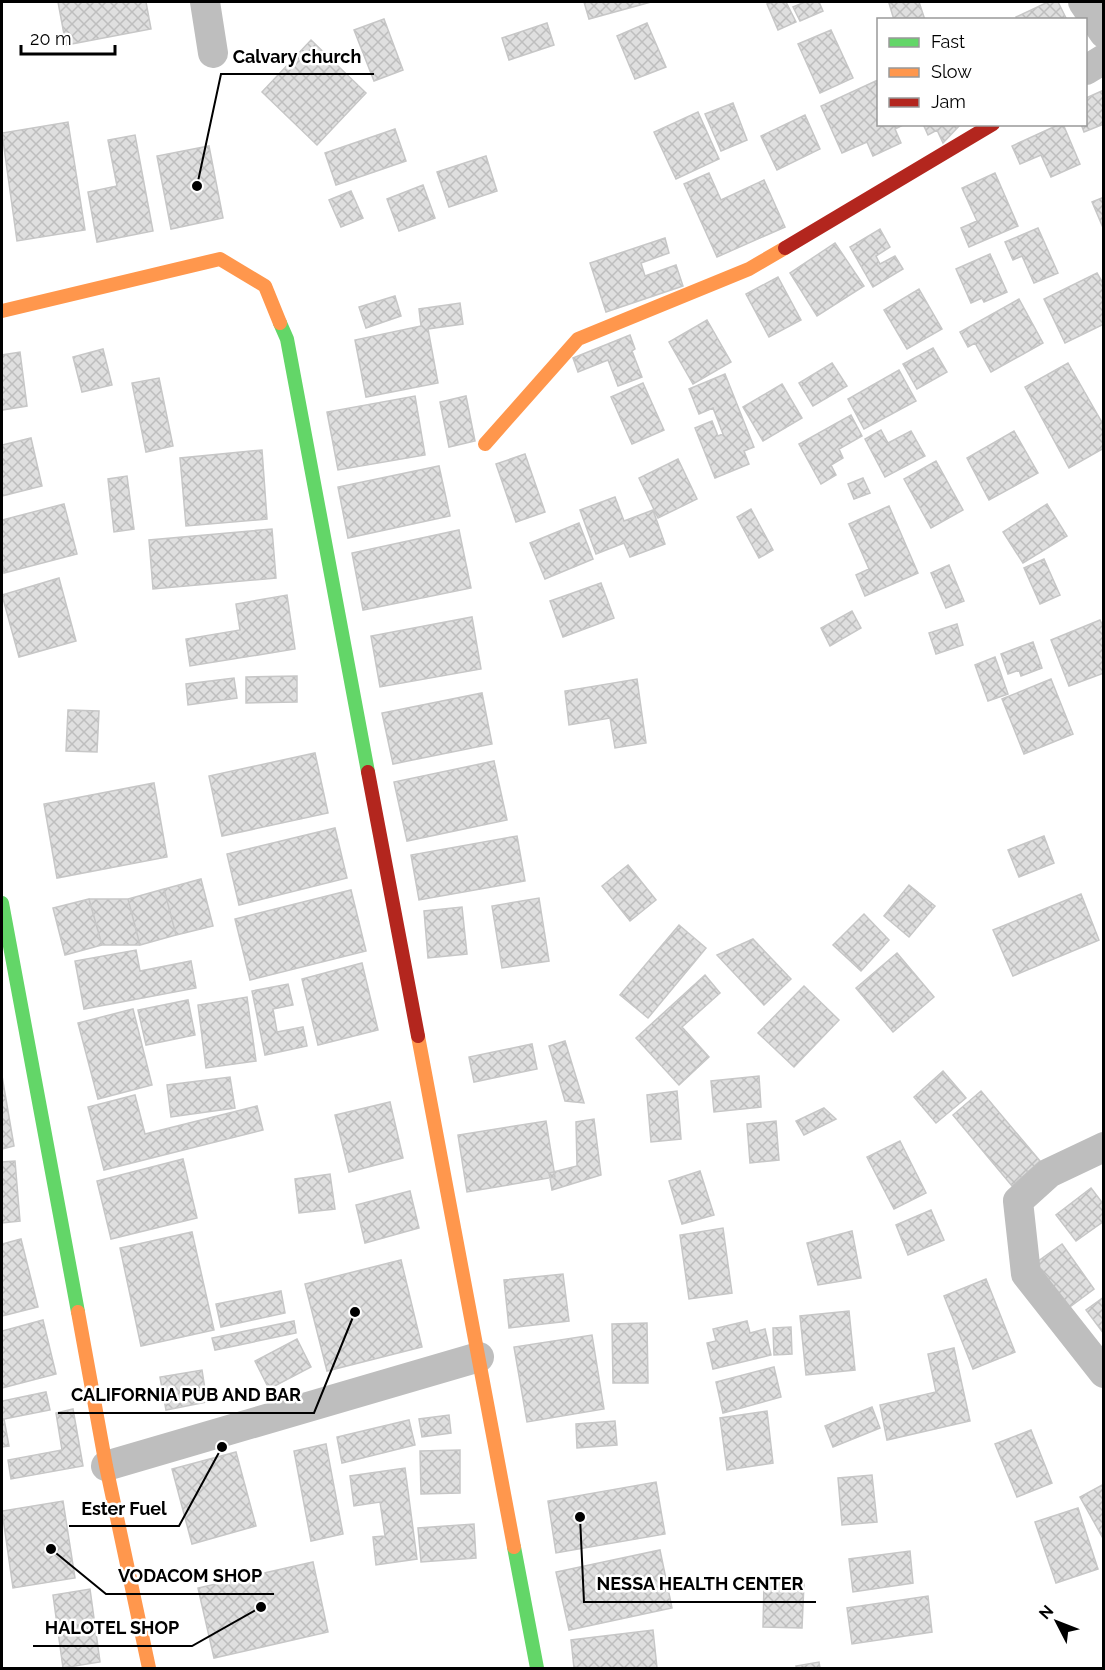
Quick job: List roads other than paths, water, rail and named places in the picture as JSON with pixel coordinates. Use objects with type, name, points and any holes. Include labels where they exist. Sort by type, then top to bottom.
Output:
[{"type":"street","points":[[205,2],[213,53]]},
{"type":"street","points":[[1083,2],[1104,33]]},
{"type":"street","points":[[1087,69],[1104,59]]},
{"type":"street","points":[[485,444],[578,339],[749,269],[990,126]]},
{"type":"street","points":[[2,311],[220,259],[265,286],[287,339],[537,1668]]},
{"type":"street","points":[[2,903],[7,968],[106,1466],[149,1668]]},
{"type":"street","points":[[1104,1147],[1049,1173],[1017,1201],[1026,1274],[1104,1373]]},
{"type":"street","points":[[106,1466],[479,1357]]},
{"type":"place","name":"Calvary church","points":[[197,186]]},
{"type":"place","name":"CALIFORNIA PUB AND BAR","points":[[355,1312]]},
{"type":"place","name":"Ester Fuel","points":[[222,1447]]},
{"type":"place","name":"NESSA HEALTH CENTER","points":[[580,1517]]},
{"type":"place","name":"VODACOM SHOP","points":[[51,1549]]},
{"type":"place","name":"HALOTEL SHOP","points":[[261,1607]]}]
